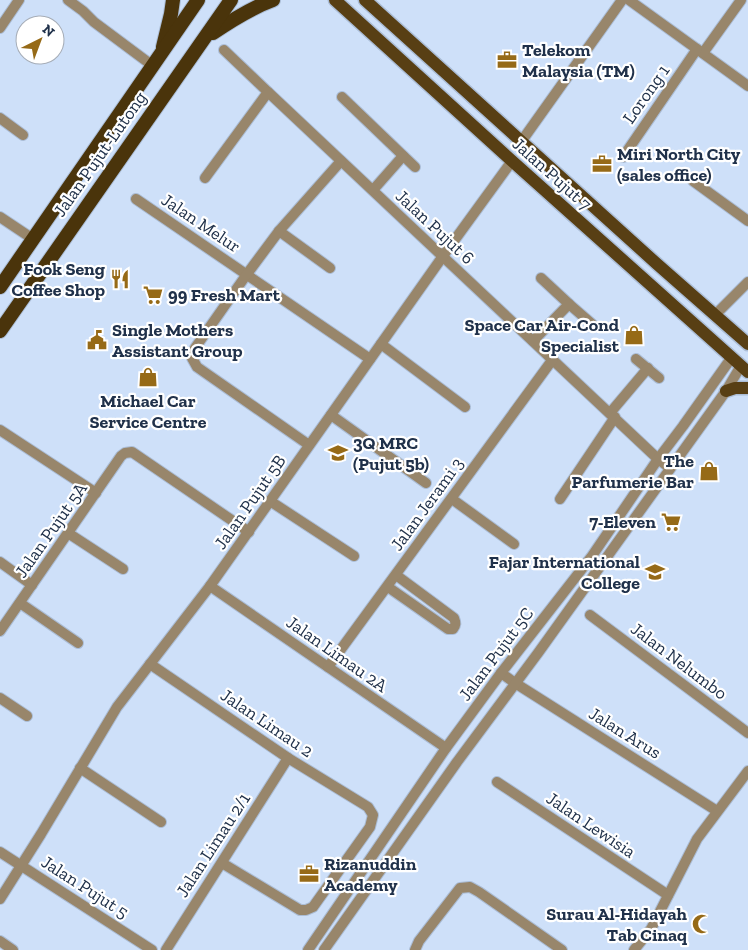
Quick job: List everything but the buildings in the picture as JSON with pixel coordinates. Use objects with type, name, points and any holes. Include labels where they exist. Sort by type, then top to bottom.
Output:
[{"type":"highway","points":[[157,61],[173,0]]},
{"type":"highway","name":"Jalan Pujut-Lutong","points":[[0,287],[198,0]]},
{"type":"highway","name":"Jalan Pujut-Lutong","points":[[0,331],[232,0]]},
{"type":"highway","points":[[205,39],[236,18],[273,0]]},
{"type":"main road","name":"Jalan Pujut 7","points":[[335,0],[740,364]]},
{"type":"main road","name":"Jalan Pujut 7","points":[[365,0],[748,344]]},
{"type":"main road","points":[[657,264],[674,286],[738,343],[740,347],[740,364]]},
{"type":"main road","points":[[726,391],[735,388],[748,388]]},
{"type":"street","points":[[0,28],[20,0]]},
{"type":"street","points":[[68,0],[94,22],[157,61]]},
{"type":"street","points":[[521,142],[622,0]]},
{"type":"street","points":[[629,0],[748,86]]},
{"type":"street","name":"Lorong 1","points":[[623,157],[700,51],[741,0]]},
{"type":"street","name":"Jalan Pujut 6","points":[[224,50],[658,459],[670,468]]},
{"type":"street","points":[[205,178],[268,92]]},
{"type":"street","points":[[342,97],[415,167]]},
{"type":"street","points":[[0,118],[23,135]]},
{"type":"street","points":[[373,190],[403,156]]},
{"type":"street","points":[[309,445],[197,367],[192,358],[195,348],[279,231],[341,161]]},
{"type":"street","name":"Jalan Pujut 5B","points":[[0,899],[117,707],[210,586],[512,161]]},
{"type":"street","points":[[693,181],[748,221]]},
{"type":"street","name":"Jalan Melur","points":[[136,199],[370,360]]},
{"type":"street","points":[[0,217],[32,240]]},
{"type":"street","points":[[279,231],[330,268]]},
{"type":"street","points":[[541,278],[592,324]]},
{"type":"street","points":[[715,316],[748,282]]},
{"type":"street","points":[[534,341],[570,304]]},
{"type":"street","points":[[381,344],[465,407]]},
{"type":"street","name":"Jalan Jerami 3","points":[[328,667],[553,359]]},
{"type":"street","points":[[636,359],[659,378]]},
{"type":"street","name":"Jalan Pujut 5C","points":[[324,950],[462,755],[726,391],[740,364]]},
{"type":"street","name":"Jalan Pujut 5C","points":[[308,950],[446,748],[501,673],[592,556],[658,459],[683,426],[740,364]]},
{"type":"street","points":[[560,499],[612,415],[648,368]]},
{"type":"street","points":[[331,415],[426,483]]},
{"type":"street","points":[[683,426],[695,434]]},
{"type":"street","points":[[0,430],[96,493]]},
{"type":"street","name":"Jalan Pujut 5A","points":[[0,632],[121,456],[125,453],[132,452],[249,532]]},
{"type":"street","points":[[452,499],[514,544]]},
{"type":"street","points":[[270,501],[354,556]]},
{"type":"street","points":[[68,533],[123,570]]},
{"type":"street","points":[[592,556],[602,564]]},
{"type":"street","points":[[0,562],[32,585]]},
{"type":"street","points":[[388,587],[448,629],[452,629],[455,626],[454,618],[396,575]]},
{"type":"street","name":"Jalan Limau 2A","points":[[210,586],[446,748]]},
{"type":"street","points":[[20,603],[78,643]]},
{"type":"street","name":"Jalan Nelumbo","points":[[590,615],[748,733]]},
{"type":"street","name":"Jalan Limau 2","points":[[150,664],[288,758],[368,807],[372,815],[370,827],[313,907],[306,910],[300,910],[222,863]]},
{"type":"street","name":"Jalan Arus","points":[[501,673],[717,811]]},
{"type":"street","points":[[0,698],[27,716]]},
{"type":"street","name":"Jalan Limau 2/1","points":[[166,950],[288,758]]},
{"type":"street","points":[[80,768],[162,822]]},
{"type":"street","points":[[634,950],[651,929],[697,839],[748,771]]},
{"type":"street","name":"Jalan Lewisia","points":[[497,782],[668,895]]},
{"type":"street","name":"Jalan Pujut 5","points":[[0,852],[152,950]]},
{"type":"street","points":[[414,950],[460,888],[470,887],[562,950]]},
{"type":"street","points":[[0,941],[14,950]]},
{"type":"place","name":"Telekom Malaysia (TM)","points":[[507,60]]},
{"type":"place","name":"Miri North City (sales office)","points":[[602,164]]},
{"type":"place","name":"Fook Seng Coffee Shop","points":[[120,279]]},
{"type":"place","name":"99 Fresh Mart","points":[[153,295]]},
{"type":"place","name":"Space Car Air-Cond Specialist","points":[[634,335]]},
{"type":"place","name":"Single Mothers Assistant Group","points":[[97,340]]},
{"type":"place","name":"Michael Car Service Centre","points":[[148,377]]},
{"type":"place","name":"3Q MRC (Pujut 5b)","points":[[338,453]]},
{"type":"place","name":"The Parfumerie Bar","points":[[709,471]]},
{"type":"place","name":"7-Eleven","points":[[671,522]]},
{"type":"place","name":"Fajar International College","points":[[655,572]]},
{"type":"place","name":"Rizanuddin Academy","points":[[309,874]]},
{"type":"place","name":"Surau Al-Hidayah Tab Cinaq","points":[[702,924]]}]
